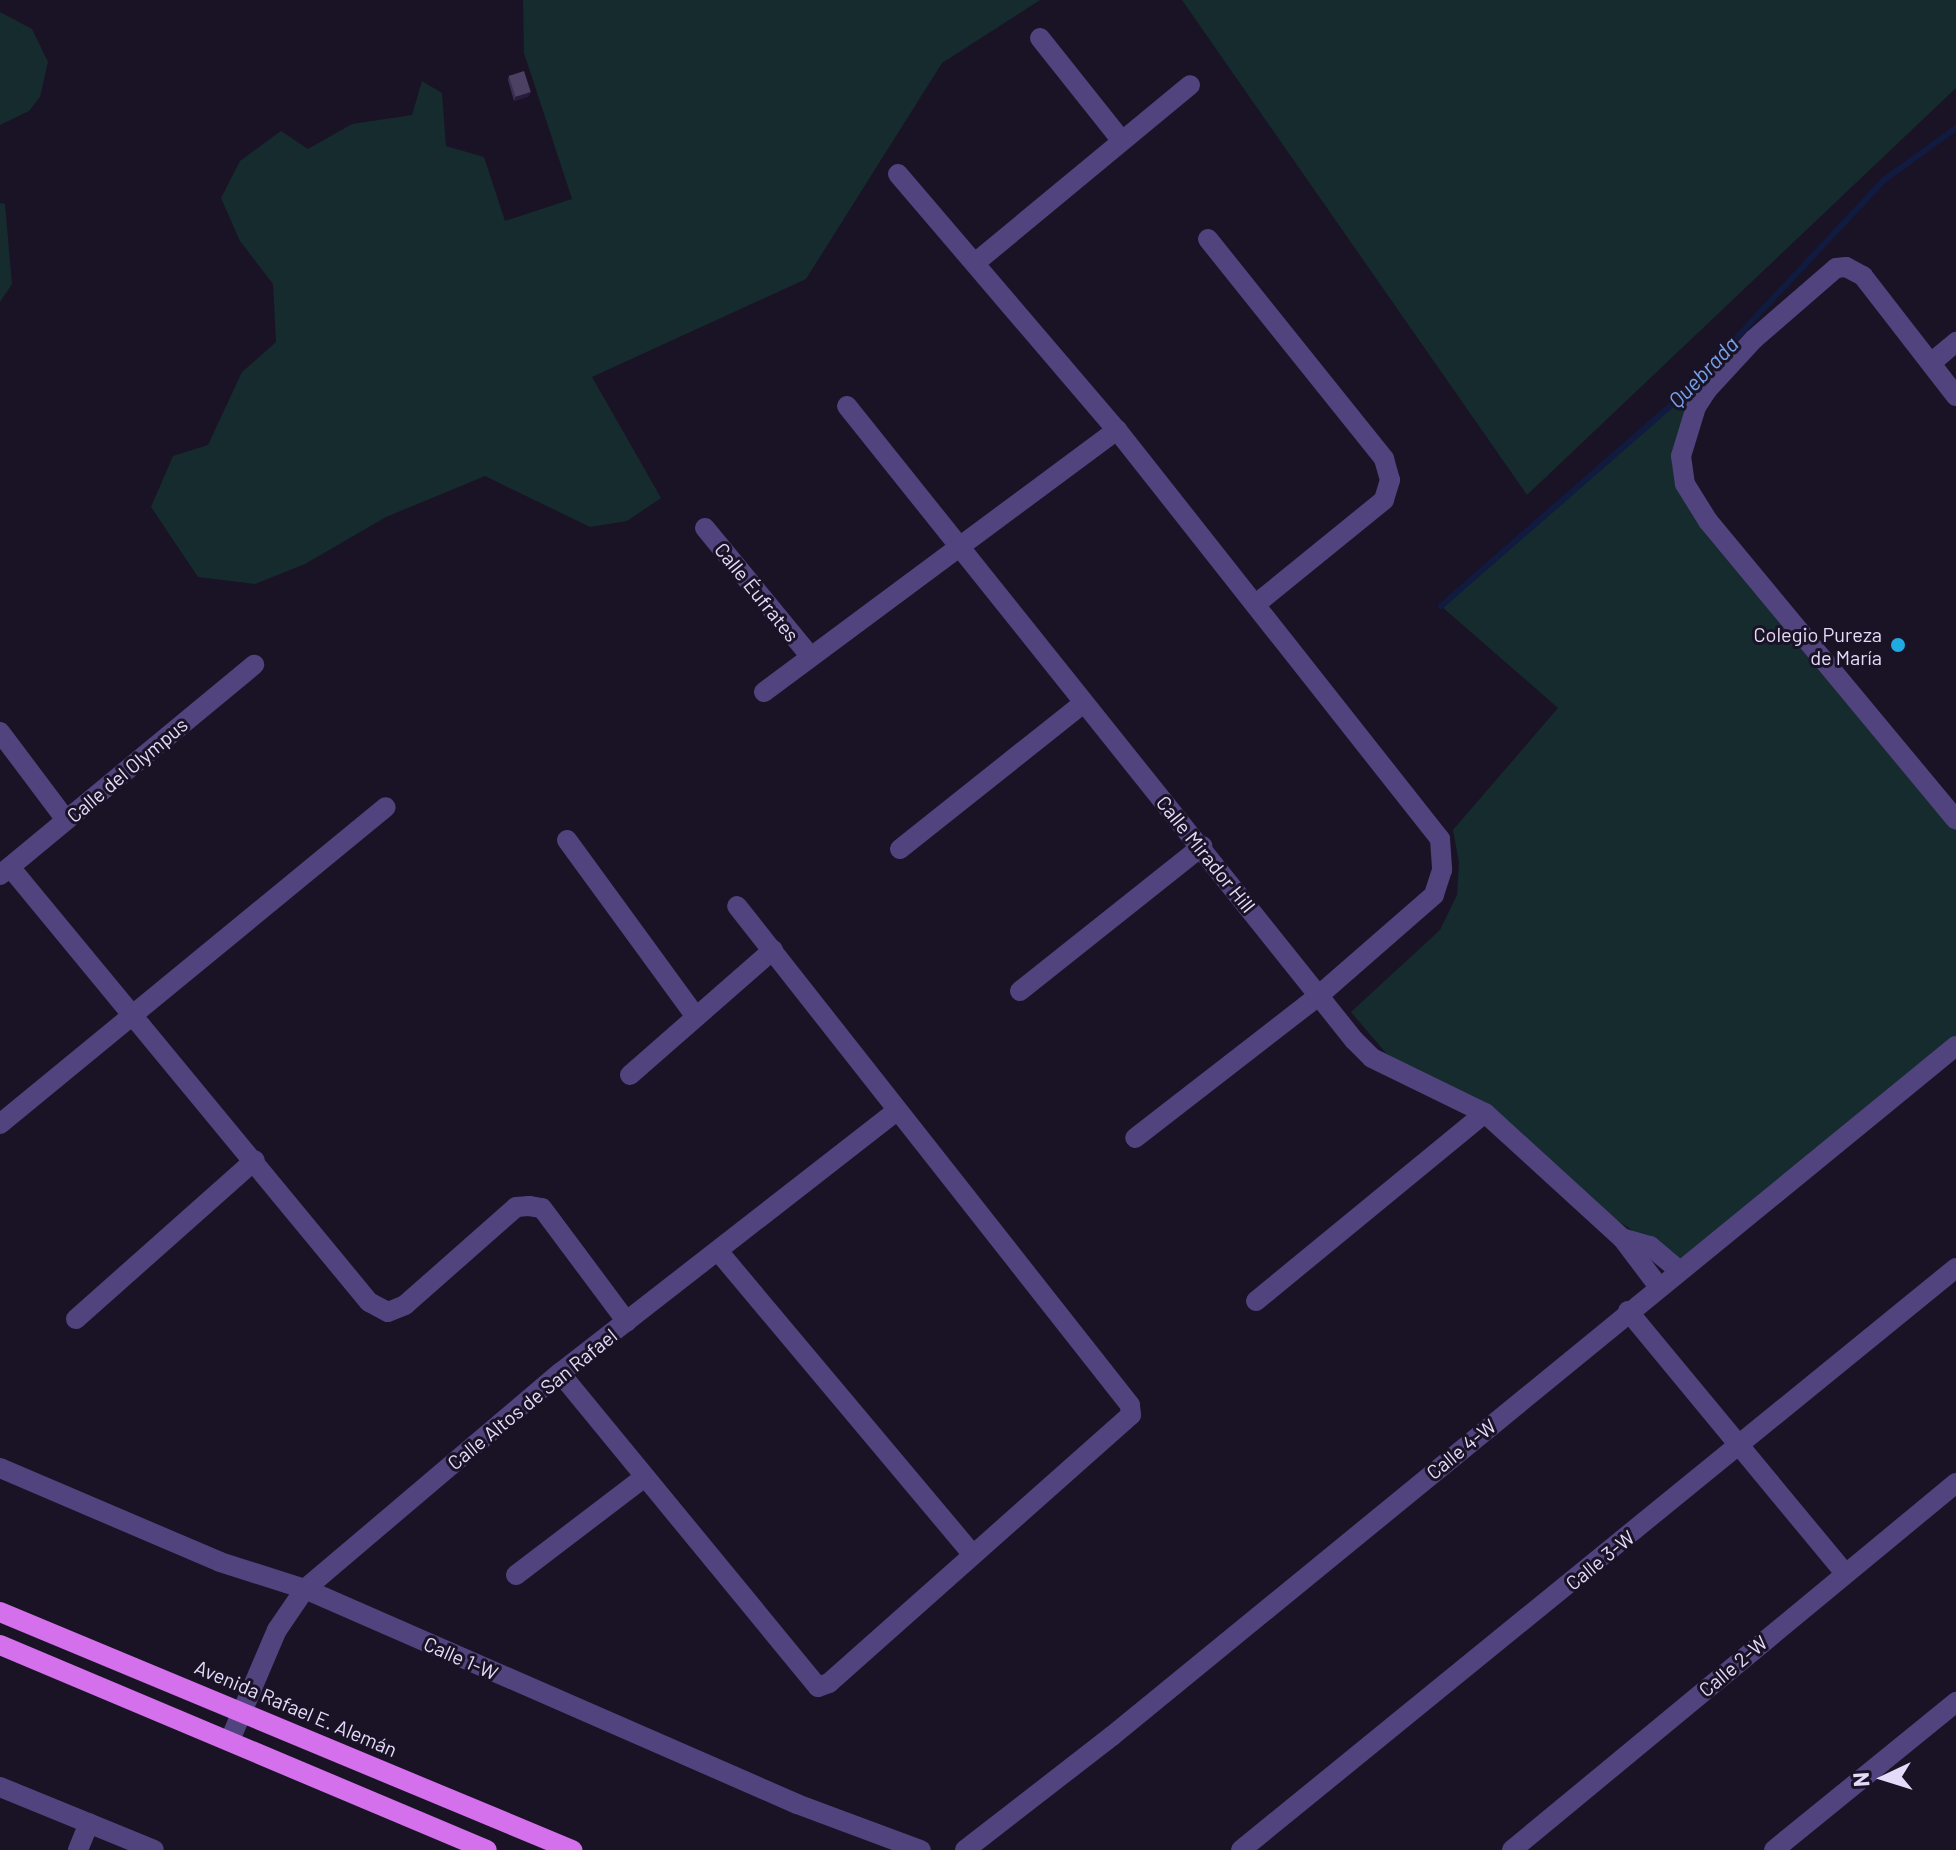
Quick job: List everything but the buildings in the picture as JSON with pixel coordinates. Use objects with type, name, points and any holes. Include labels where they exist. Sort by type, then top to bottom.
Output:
[{"type":"main road","name":"Avenida Rafael E. Alemán","points":[[0,1612],[572,1850]]},
{"type":"main road","points":[[0,1645],[487,1850]]},
{"type":"street","points":[[1040,38],[1121,140]]},
{"type":"street","points":[[975,263],[1190,85]]},
{"type":"street","points":[[898,174],[1117,430],[1440,839],[1442,870],[1434,895],[1317,997],[1135,1138]]},
{"type":"street","points":[[1208,239],[1384,459],[1390,480],[1384,500],[1256,604]]},
{"type":"street","points":[[1956,396],[1863,276],[1846,267],[1827,272],[1707,390],[1686,435],[1681,467],[1708,521],[1956,820]]},
{"type":"street","points":[[1931,363],[1956,342]]},
{"type":"street","name":"Calle Mirador Hill","points":[[847,406],[964,548],[1082,704],[1202,846],[1317,997],[1372,1058],[1485,1113],[1622,1238],[1659,1287]]},
{"type":"street","points":[[764,692],[934,561],[964,548],[1117,430]]},
{"type":"street","name":"Calle Éufrates","points":[[705,528],[810,656]]},
{"type":"street","name":"Calle del Olympus","points":[[5,871],[254,665]]},
{"type":"street","points":[[900,849],[1082,704]]},
{"type":"street","points":[[0,732],[66,820]]},
{"type":"street","points":[[0,1124],[132,1011],[386,807]]},
{"type":"street","points":[[567,840],[696,1017]]},
{"type":"street","points":[[1020,991],[1202,846]]},
{"type":"street","points":[[5,871],[132,1011],[369,1302],[388,1312],[405,1305],[516,1207],[529,1206],[542,1208],[627,1322]]},
{"type":"street","points":[[560,1373],[642,1479],[818,1687],[829,1683],[972,1554],[1128,1422],[1130,1405],[737,906]]},
{"type":"street","points":[[630,1075],[773,950]]},
{"type":"street","name":"Calle 4-W","points":[[965,1850],[1112,1736],[1628,1311],[1956,1046]]},
{"type":"street","name":"Calle Altos de San Rafael","points":[[230,1740],[277,1630],[305,1589],[560,1373],[897,1111]]},
{"type":"street","points":[[1256,1301],[1485,1113]]},
{"type":"street","points":[[76,1319],[255,1160]]},
{"type":"street","name":"Calle Mirador Hill","points":[[1622,1238],[1650,1246],[1679,1270]]},
{"type":"street","points":[[718,1251],[972,1554]]},
{"type":"street","name":"Calle 3-W","points":[[1241,1850],[1956,1268]]},
{"type":"street","points":[[1628,1311],[1845,1573]]},
{"type":"street","name":"Calle 1-W","points":[[0,1468],[220,1562],[305,1589],[753,1786],[921,1850]]},
{"type":"street","points":[[516,1575],[642,1479]]},
{"type":"street","name":"Calle 2-W","points":[[1512,1850],[1956,1483]]},
{"type":"street","points":[[1774,1850],[1956,1702]]},
{"type":"street","points":[[0,1787],[154,1850]]},
{"type":"street","points":[[78,1850],[89,1823]]},
{"type":"green space","points":[[523,0],[1040,0],[942,63],[806,279],[592,377],[661,498],[627,521],[590,527],[485,476],[386,517],[305,564],[255,584],[198,577],[151,507],[173,456],[208,445],[242,372],[276,342],[273,284],[240,241],[221,198],[240,161],[281,131],[308,149],[352,124],[412,115],[422,81],[442,93],[446,146],[484,157],[505,221],[572,199],[524,53]]},
{"type":"green space","points":[[1182,0],[1956,0],[1956,88],[1527,495]]},
{"type":"green space","points":[[0,12],[32,29],[48,62],[40,97],[29,111],[0,125]]},
{"type":"green space","points":[[0,203],[5,204],[12,284],[0,302]]},
{"type":"green space","points":[[1681,397],[1696,407],[1685,484],[1956,820],[1956,1047],[1686,1266],[1609,1215],[1487,1110],[1397,1066],[1351,1012],[1440,930],[1457,895],[1459,863],[1453,830],[1558,708],[1441,606]]},
{"type":"waterway","name":"Quebrada","points":[[1441,606],[1681,397],[1884,180],[1956,128]]},
{"type":"place","name":"Colegio Pureza de María","points":[[1898,645]]}]
